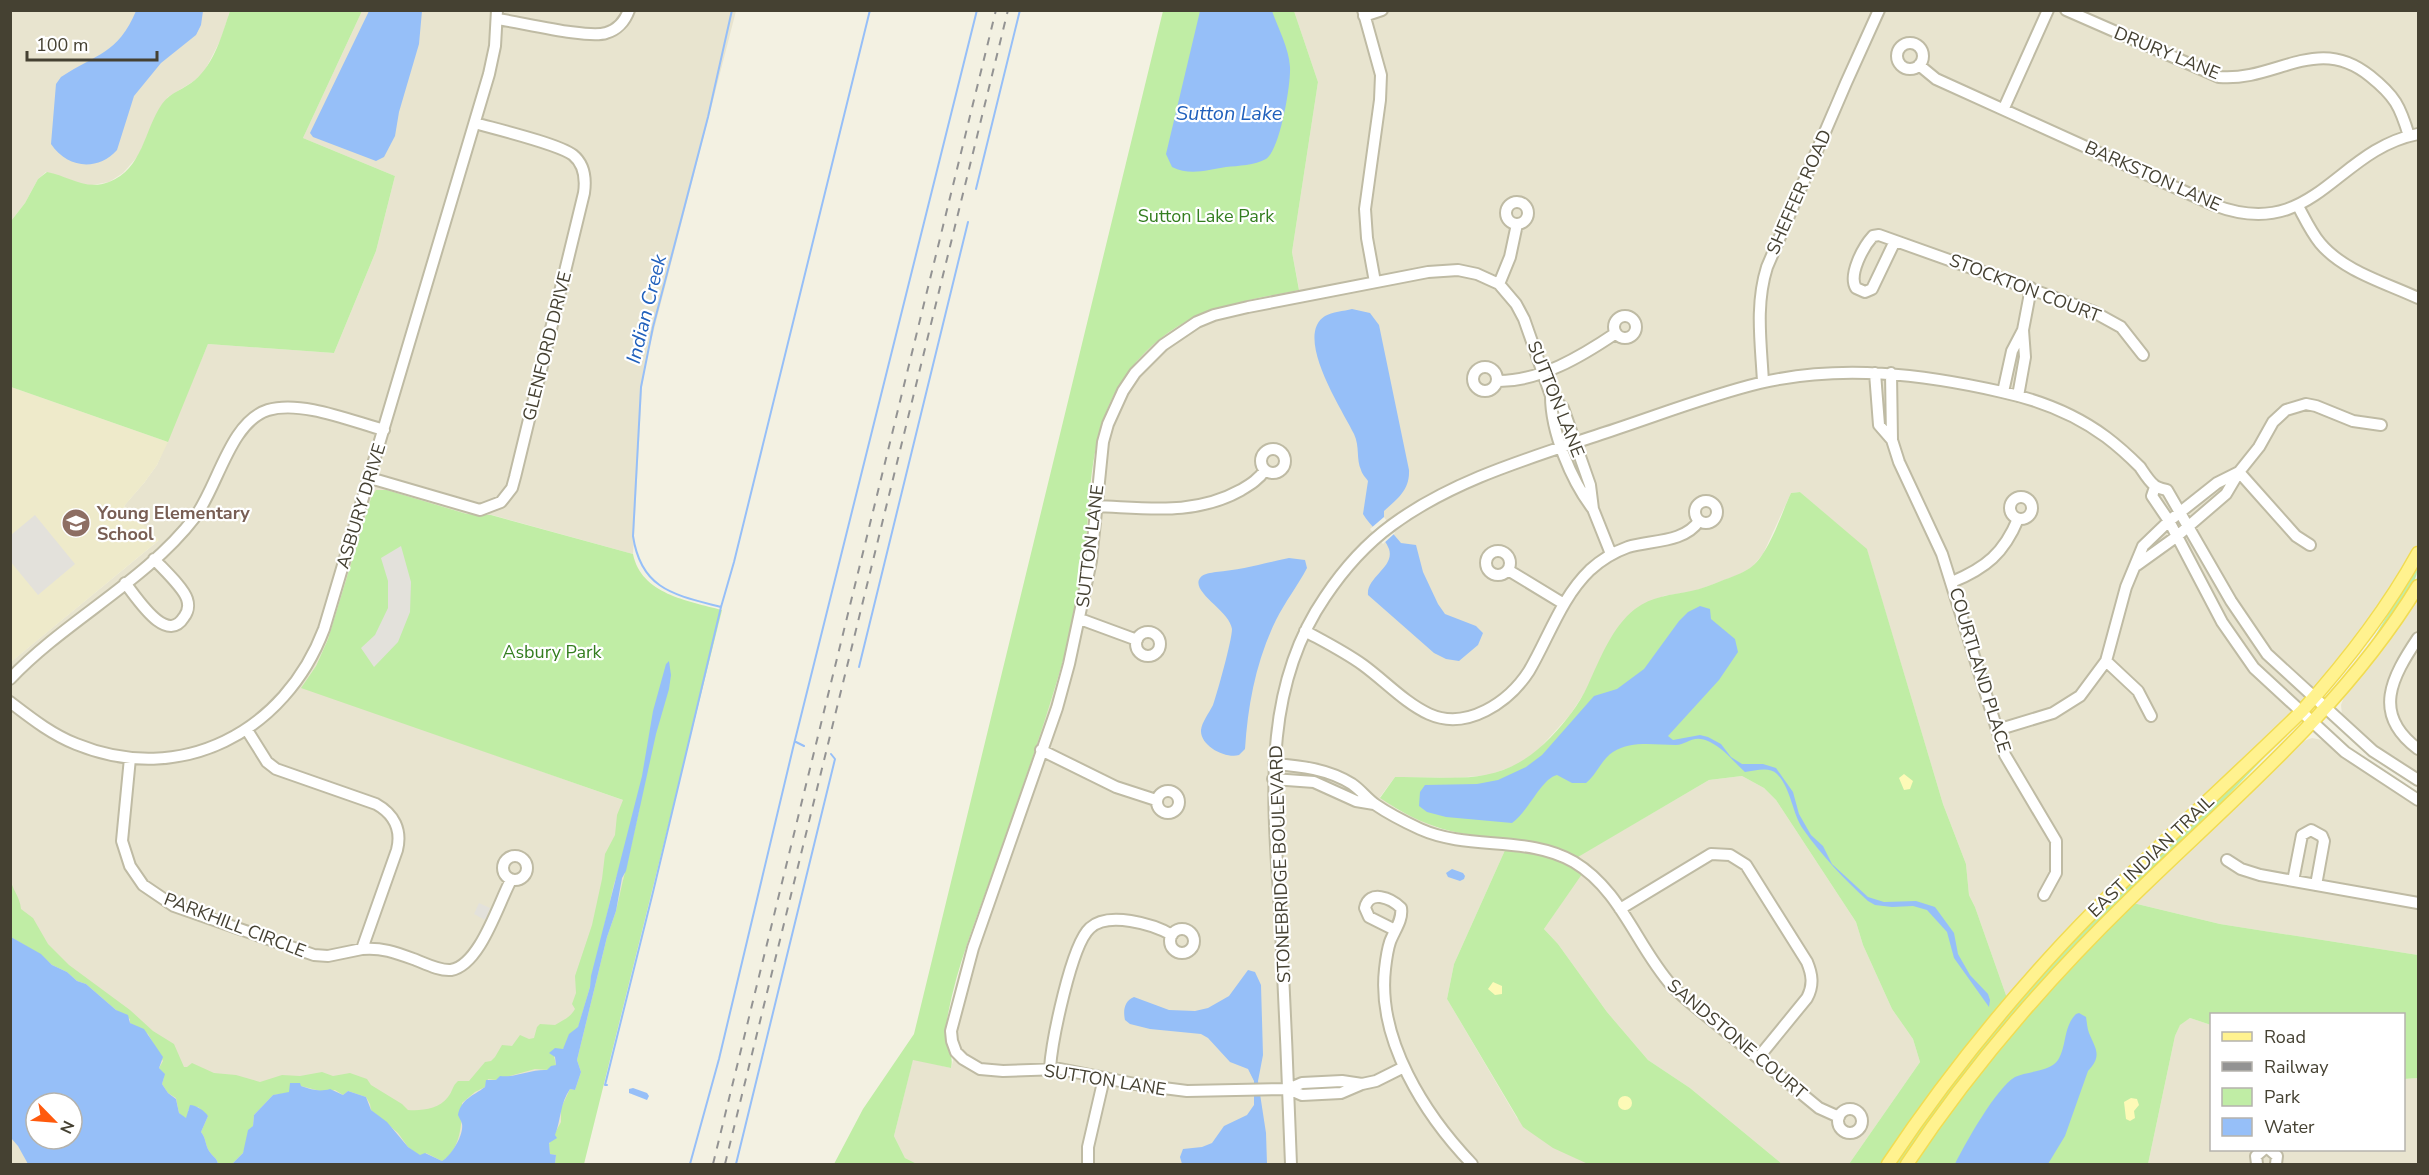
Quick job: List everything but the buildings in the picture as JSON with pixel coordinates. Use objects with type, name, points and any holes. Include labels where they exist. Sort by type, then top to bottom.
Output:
[{"type":"main road","name":"EAST INDIAN TRAIL","points":[[1888,1164],[1948,1079],[2036,973],[2108,898],[2314,698],[2360,643],[2418,553]]},
{"type":"main road","name":"EAST INDIAN TRAIL","points":[[1907,1164],[1988,1054],[2066,964],[2326,709],[2375,650],[2418,586]]},
{"type":"street","points":[[497,15],[598,35],[614,30],[629,10]]},
{"type":"street","points":[[1375,282],[1367,238],[1365,209],[1380,100],[1381,75],[1363,13],[1382,10]]},
{"type":"street","name":"SHEFFER ROAD","points":[[1763,382],[1758,312],[1762,280],[1879,10]]},
{"type":"street","points":[[2004,108],[2048,10]]},
{"type":"street","name":"DRURY LANE","points":[[2066,10],[2219,77],[2240,77],[2325,57],[2344,59],[2360,68],[2389,91],[2414,135]]},
{"type":"street","name":"ASBURY DRIVE","points":[[10,702],[64,739],[88,748],[130,758],[151,759],[185,755],[216,746],[248,730],[292,689],[314,655],[324,629],[493,62],[497,15]]},
{"type":"street","name":"BARKSTON LANE","points":[[1919,65],[1936,79],[2226,209],[2254,214],[2284,211],[2298,206],[2367,156],[2414,135]]},
{"type":"street","name":"GLENFORD DRIVE","points":[[369,478],[480,510],[501,502],[507,496],[513,483],[584,193],[584,175],[578,160],[563,150],[475,123]]},
{"type":"street","points":[[2298,206],[2313,234],[2333,256],[2347,266],[2418,298]]},
{"type":"street","points":[[1498,284],[1512,251],[1517,224]]},
{"type":"street","name":"STOCKTON COURT","points":[[1895,241],[1872,289],[1865,292],[1856,288],[1852,278],[1869,240],[1876,235],[1895,241],[2075,303],[2121,327],[2143,355]]},
{"type":"street","name":"SUTTON LANE","points":[[1404,1067],[1376,1081],[1362,1084],[1342,1081],[1302,1083],[1288,1089],[1171,1090],[1050,1068],[1002,1071],[980,1069],[956,1052],[951,1031],[973,948],[1057,708],[1080,619],[1091,561],[1103,442],[1114,409],[1135,374],[1163,345],[1188,327],[1214,315],[1375,282],[1449,270],[1468,272],[1498,284],[1516,304],[1524,319],[1551,396],[1563,408],[1576,443],[1590,485],[1593,509],[1611,554]]},
{"type":"street","points":[[2003,392],[2012,351],[2023,330],[2031,288]]},
{"type":"street","points":[[2018,396],[2026,350],[2023,330]]},
{"type":"street","points":[[1497,381],[1511,381],[1542,373],[1598,346],[1616,333]]},
{"type":"street","name":"COURTLAND PLACE","points":[[1875,373],[1879,425],[1892,441]]},
{"type":"street","name":"STONEBRIDGE BOULEVARD","points":[[1291,1164],[1274,779],[1278,713],[1286,679],[1305,631],[1333,584],[1391,525],[1447,492],[1576,443],[1763,382],[1831,374],[1891,373],[1940,380],[2003,392],[2051,406],[2087,424],[2125,452],[2155,487],[2168,490],[2230,601],[2267,654],[2373,751],[2418,780]]},
{"type":"street","name":"COURTLAND PLACE","points":[[1891,373],[1892,441],[1904,476],[1934,535],[1953,582],[2009,764],[2056,841],[2056,873],[2044,895]]},
{"type":"street","points":[[1551,396],[1551,413],[1577,489],[1593,509]]},
{"type":"street","points":[[2137,565],[2176,537],[2226,494],[2278,417],[2296,406],[2316,406],[2353,422],[2381,425]]},
{"type":"street","points":[[10,679],[39,651],[125,583],[182,533],[211,491],[241,430],[267,411],[300,408],[384,430]]},
{"type":"street","points":[[1096,506],[1177,509],[1202,506],[1221,500],[1254,482],[1265,470]]},
{"type":"street","points":[[1997,730],[2034,721],[2068,705],[2091,684],[2106,661],[2126,587],[2143,546],[2169,521],[2217,483],[2239,472]]},
{"type":"street","points":[[2239,472],[2296,536],[2310,545]]},
{"type":"street","name":"STONEBRIDGE BOULEVARD","points":[[2155,487],[2152,496],[2169,521],[2230,636],[2254,668],[2345,752],[2418,800]]},
{"type":"street","points":[[1953,582],[1976,573],[1986,565],[2010,537],[2018,519]]},
{"type":"street","points":[[1305,631],[1348,655],[1427,713],[1443,718],[1459,719],[1482,712],[1511,692],[1531,667],[1564,604],[1582,578],[1611,554],[1650,541],[1682,535],[1698,521]]},
{"type":"street","points":[[125,583],[158,622],[170,626],[182,621],[188,610],[186,596],[154,559]]},
{"type":"street","points":[[1508,570],[1564,604]]},
{"type":"street","points":[[1080,619],[1137,640]]},
{"type":"street","points":[[2418,638],[2396,672],[2390,693],[2395,721],[2401,733],[2418,749]]},
{"type":"street","points":[[2106,661],[2138,692],[2151,716]]},
{"type":"street","points":[[248,730],[267,762],[276,769],[376,804],[387,811],[396,824],[399,841],[397,850],[362,949]]},
{"type":"street","points":[[1041,750],[1116,787],[1156,801]]},
{"type":"street","name":"PARKHILL CIRCLE","points":[[130,758],[122,841],[130,866],[143,885],[174,906],[314,956],[328,956],[377,947],[445,970],[458,967],[469,961],[477,950],[511,880]]},
{"type":"street","name":"SANDSTONE COURT","points":[[1274,764],[1326,772],[1352,784],[1374,804],[1422,830],[1451,839],[1531,848],[1563,857],[1581,867],[1600,882],[1654,963],[1675,989],[1819,1108],[1839,1117]]},
{"type":"street","name":"SANDSTONE COURT","points":[[1274,779],[1314,782],[1356,801],[1374,804]]},
{"type":"street","points":[[2293,881],[2302,836],[2311,830],[2322,836],[2324,841],[2316,885]]},
{"type":"street","points":[[1620,909],[1711,854],[1730,855],[1746,865],[1807,962],[1812,981],[1807,998],[1758,1058]]},
{"type":"street","points":[[2227,860],[2250,872],[2418,903]]},
{"type":"street","points":[[1050,1068],[1054,1030],[1078,947],[1089,929],[1095,924],[1111,920],[1154,926],[1172,935]]},
{"type":"street","points":[[1395,930],[1385,967],[1384,1003],[1388,1026],[1404,1067],[1438,1124],[1472,1164]]},
{"type":"street","points":[[1088,1164],[1088,1147],[1104,1077]]},
{"type":"street","points":[[2257,1164],[2256,1156],[2261,1151]]},
{"type":"street","points":[[2272,1151],[2277,1156],[2276,1164]]},
{"type":"shaded area","points":[[11,11],[230,11],[221,39],[204,72],[168,97],[158,112],[138,156],[123,173],[109,182],[87,186],[46,172],[38,179],[25,203],[11,221]]},
{"type":"shaded area","points":[[362,11],[736,11],[648,353],[642,387],[633,554],[492,515],[467,514],[387,490],[371,498],[328,639],[316,666],[302,687],[634,804],[584,1164],[11,1164],[11,662],[158,541],[124,506],[157,465],[208,344],[334,353],[376,251],[395,176],[303,138]]},
{"type":"shaded area","points":[[1294,11],[1873,11],[1828,106],[1839,112],[1885,11],[2418,11],[2418,543],[2374,616],[2331,671],[2261,743],[2120,877],[2047,951],[2007,998],[1969,895],[1966,864],[1943,804],[1867,550],[1800,492],[1791,493],[1763,554],[1752,567],[1738,575],[1695,591],[1663,596],[1585,692],[1570,715],[1538,750],[1519,764],[1489,775],[1455,778],[1395,777],[1380,797],[1398,810],[1440,829],[1472,836],[1510,839],[1454,964],[1447,999],[1517,1118],[1588,1164],[917,1164],[905,1158],[894,1136],[913,1059],[951,1068],[954,1057],[946,1038],[946,1028],[959,973],[1060,674],[1084,571],[1093,467],[1104,415],[1115,392],[1142,355],[1182,322],[1224,305],[1299,289],[1292,252],[1318,82]]},
{"type":"shaded area","name":"Young Elementary School","points":[[11,387],[168,442],[157,465],[124,506],[159,540],[11,662]]},
{"type":"shaded area","points":[[35,515],[75,564],[38,595],[10,561],[11,535]]},
{"type":"shaded area","points":[[401,546],[411,582],[410,612],[398,642],[374,667],[361,648],[375,635],[388,608],[388,581],[381,558]]},
{"type":"shaded area","points":[[2418,595],[2418,773],[2383,751],[2348,722],[2342,715],[2341,705],[2344,697],[2377,655]]},
{"type":"shaded area","points":[[2312,738],[2322,740],[2345,758],[2418,806],[2418,955],[2220,924],[2133,903],[2301,742]]},
{"type":"shaded area","points":[[1742,776],[1764,788],[1776,800],[1856,922],[1863,945],[1892,1009],[1913,1039],[1920,1062],[1849,1164],[1782,1164],[1690,1088],[1648,1060],[1607,1012],[1558,944],[1544,929],[1588,864],[1577,857],[1709,780]]},
{"type":"shaded area","points":[[479,903],[490,908],[485,920],[474,914]]},
{"type":"shaded area","points":[[2190,1018],[2210,1025],[2210,1151],[2405,1151],[2405,1079],[2418,1078],[2418,1164],[2148,1164],[2175,1036],[2180,1024]]},
{"type":"green space","points":[[230,11],[362,11],[303,138],[395,176],[376,251],[334,353],[208,344],[168,442],[11,387],[11,221],[25,203],[38,179],[47,172],[92,185],[109,182],[129,168],[142,148],[162,104],[169,96],[195,80],[208,65],[217,48]]},
{"type":"green space","name":"Sutton Lake Park","points":[[1163,11],[1294,11],[1318,82],[1292,252],[1299,290],[1227,306],[1185,322],[1147,351],[1129,371],[1113,397],[1102,424],[1095,453],[1083,574],[1069,638],[1038,742],[956,979],[946,1032],[952,1060],[951,1068],[913,1060],[894,1136],[905,1158],[917,1164],[834,1164],[863,1109],[914,1034]]},
{"type":"green space","name":"Asbury Park","points":[[376,490],[387,490],[467,514],[491,515],[633,554],[638,568],[656,587],[681,599],[722,610],[584,1164],[555,1164],[556,1155],[550,1154],[549,1144],[561,1122],[561,1108],[570,1089],[575,1090],[581,1072],[577,1060],[607,937],[616,911],[640,806],[614,884],[578,1028],[565,1047],[554,1056],[556,1065],[548,1070],[535,1069],[496,1080],[488,1079],[485,1087],[462,1103],[461,1127],[457,1143],[442,1161],[426,1153],[420,1156],[408,1147],[398,1133],[371,1110],[366,1097],[348,1091],[343,1095],[335,1090],[324,1092],[301,1086],[289,1093],[273,1095],[254,1115],[253,1126],[243,1153],[232,1164],[218,1164],[209,1151],[201,1132],[208,1116],[198,1107],[188,1110],[188,1116],[185,1119],[179,1113],[176,1098],[168,1093],[162,1084],[164,1077],[159,1068],[163,1061],[148,1034],[130,1023],[130,1019],[86,984],[77,981],[67,972],[52,965],[41,955],[11,937],[10,876],[21,909],[33,918],[48,944],[69,965],[130,1010],[153,1031],[174,1044],[184,1067],[192,1063],[214,1073],[236,1075],[260,1082],[282,1075],[300,1076],[322,1072],[333,1076],[350,1073],[367,1079],[371,1085],[408,1110],[435,1107],[448,1097],[458,1081],[469,1081],[485,1062],[491,1061],[502,1045],[512,1046],[520,1035],[529,1039],[534,1038],[540,1024],[555,1025],[573,1012],[575,1009],[572,1004],[576,993],[575,976],[592,925],[605,854],[615,835],[617,815],[623,800],[301,688],[316,666],[328,639],[371,498]]},
{"type":"green space","points":[[1800,492],[1867,549],[1943,804],[1966,864],[1969,895],[2007,998],[1951,1065],[1882,1164],[1849,1164],[1920,1062],[1913,1039],[1892,1009],[1863,945],[1856,922],[1776,800],[1764,788],[1742,776],[1709,780],[1578,857],[1589,864],[1544,929],[1558,944],[1607,1012],[1648,1060],[1690,1088],[1782,1164],[1588,1164],[1553,1148],[1523,1127],[1447,999],[1454,964],[1510,839],[1442,829],[1412,817],[1380,798],[1395,777],[1479,776],[1514,765],[1532,754],[1551,737],[1576,706],[1607,644],[1627,616],[1648,601],[1702,588],[1750,568],[1769,544],[1791,493]]},
{"type":"green space","points":[[2418,564],[2406,598],[2366,651]]},
{"type":"green space","points":[[2295,725],[2204,821],[2129,892],[1902,1164],[1894,1164],[1995,1027],[2063,950],[2128,884]]},
{"type":"green space","points":[[2133,903],[2220,924],[2418,955],[2418,1078],[2405,1079],[2405,1013],[2210,1013],[2210,1025],[2190,1018],[2180,1025],[2175,1036],[2148,1164],[1914,1164],[1965,1091],[2011,1034]]},
{"type":"sand","points":[[1904,774],[1913,781],[1910,789],[1904,790],[1899,778]]},
{"type":"sand","points":[[1493,982],[1502,986],[1502,994],[1495,995],[1488,989]]},
{"type":"sand","points":[[1625,1096],[1630,1098],[1632,1103],[1630,1108],[1625,1110],[1620,1108],[1618,1103],[1620,1098]]},
{"type":"sand","points":[[2131,1098],[2137,1099],[2139,1105],[2134,1111],[2135,1118],[2130,1121],[2126,1119],[2124,1102]]},
{"type":"water","points":[[136,11],[203,11],[201,25],[196,35],[161,63],[134,96],[117,150],[109,157],[92,164],[82,164],[65,158],[51,144],[56,84],[61,77],[114,45],[122,36]]},
{"type":"water","points":[[369,11],[422,11],[419,44],[399,112],[395,136],[384,157],[376,161],[313,137],[310,133]]},
{"type":"water","name":"Sutton Lake","points":[[1200,11],[1272,11],[1288,53],[1290,75],[1284,116],[1276,143],[1271,153],[1262,161],[1192,172],[1172,167],[1166,154]]},
{"type":"water","points":[[1352,309],[1370,313],[1379,325],[1409,470],[1405,489],[1384,511],[1384,523],[1401,543],[1416,545],[1423,572],[1445,614],[1476,626],[1483,633],[1478,645],[1459,661],[1446,659],[1434,653],[1368,595],[1371,583],[1388,561],[1389,549],[1363,514],[1368,481],[1362,473],[1354,434],[1323,374],[1314,340],[1317,326],[1325,316]]},
{"type":"water","points":[[1289,558],[1305,560],[1307,568],[1276,620],[1263,651],[1251,699],[1245,749],[1239,755],[1227,755],[1209,746],[1201,730],[1215,699],[1232,629],[1225,615],[1205,596],[1198,583],[1203,575]]},
{"type":"water","points":[[1700,606],[1710,609],[1711,619],[1735,639],[1738,652],[1719,680],[1668,736],[1673,740],[1700,735],[1708,737],[1721,744],[1731,757],[1742,764],[1763,764],[1776,768],[1793,792],[1799,814],[1811,835],[1823,846],[1832,864],[1868,897],[1884,902],[1916,901],[1935,907],[1954,933],[1958,954],[1970,975],[1988,994],[1989,1007],[1954,958],[1947,932],[1927,910],[1913,906],[1875,905],[1868,901],[1834,867],[1803,829],[1785,786],[1777,774],[1766,770],[1745,772],[1720,748],[1710,742],[1695,739],[1680,745],[1644,744],[1620,748],[1609,755],[1586,783],[1572,783],[1557,775],[1551,778],[1512,823],[1446,817],[1427,812],[1419,806],[1420,792],[1425,785],[1477,784],[1498,780],[1526,767],[1542,755],[1594,696],[1617,689],[1644,669],[1679,621],[1688,612]]},
{"type":"water","points":[[669,661],[671,675],[669,689],[656,734],[626,871],[622,878],[616,911],[607,937],[577,1060],[581,1072],[575,1090],[570,1089],[564,1100],[555,1135],[557,1138],[549,1143],[550,1154],[556,1155],[555,1164],[232,1164],[243,1153],[248,1130],[253,1126],[254,1115],[273,1095],[289,1092],[290,1083],[300,1083],[301,1086],[316,1090],[330,1089],[343,1095],[348,1091],[366,1097],[371,1110],[387,1122],[408,1147],[420,1155],[425,1153],[442,1161],[453,1150],[461,1134],[462,1124],[458,1115],[462,1105],[468,1098],[485,1087],[486,1080],[547,1070],[556,1065],[555,1057],[549,1053],[555,1048],[563,1049],[569,1034],[578,1027],[590,987],[642,776],[653,711],[666,664]]},
{"type":"water","points":[[1452,869],[1463,873],[1464,879],[1460,881],[1448,877],[1446,873]]},
{"type":"water","points":[[11,937],[41,954],[52,965],[67,972],[77,981],[86,984],[116,1010],[128,1015],[130,1023],[144,1029],[163,1057],[159,1068],[165,1074],[162,1084],[176,1099],[179,1113],[186,1118],[190,1105],[205,1112],[208,1116],[201,1132],[209,1151],[218,1164],[28,1164],[11,1138]]},
{"type":"water","points":[[1248,970],[1255,972],[1261,985],[1263,1055],[1258,1081],[1266,1133],[1267,1164],[1182,1164],[1180,1157],[1183,1149],[1202,1147],[1212,1143],[1224,1126],[1247,1115],[1254,1105],[1254,1081],[1248,1069],[1230,1062],[1208,1038],[1201,1034],[1150,1029],[1130,1024],[1125,1020],[1125,1007],[1134,997],[1169,1010],[1195,1011],[1208,1008],[1229,996]]},
{"type":"water","points":[[2079,1013],[2086,1017],[2096,1056],[2088,1071],[2065,1136],[2048,1164],[1955,1164],[1982,1117],[2007,1083],[2020,1075],[2050,1067],[2058,1060],[2069,1025]]},
{"type":"water","points":[[633,1088],[647,1093],[649,1096],[647,1100],[629,1093],[629,1089]]},
{"type":"pier","points":[[1384,517],[1395,533],[1383,544],[1370,529]]},
{"type":"waterway","name":"Indian Creek","points":[[732,10],[708,117],[653,327],[641,387],[633,536],[637,554],[652,579],[675,594],[721,607],[870,10]]},
{"type":"waterway","points":[[690,1164],[719,1059],[793,748],[977,10]]},
{"type":"waterway","points":[[976,189],[1020,10]]},
{"type":"waterway","points":[[859,667],[968,222]]},
{"type":"waterway","points":[[607,1085],[605,1085],[721,607]]},
{"type":"waterway","points":[[796,742],[804,746]]},
{"type":"waterway","points":[[736,1164],[835,759],[831,754]]},
{"type":"railway","points":[[713,1164],[996,10]]},
{"type":"railway","points":[[725,1164],[1008,10]]},
{"type":"place","name":"Young Elementary School","points":[[76,523]]}]
